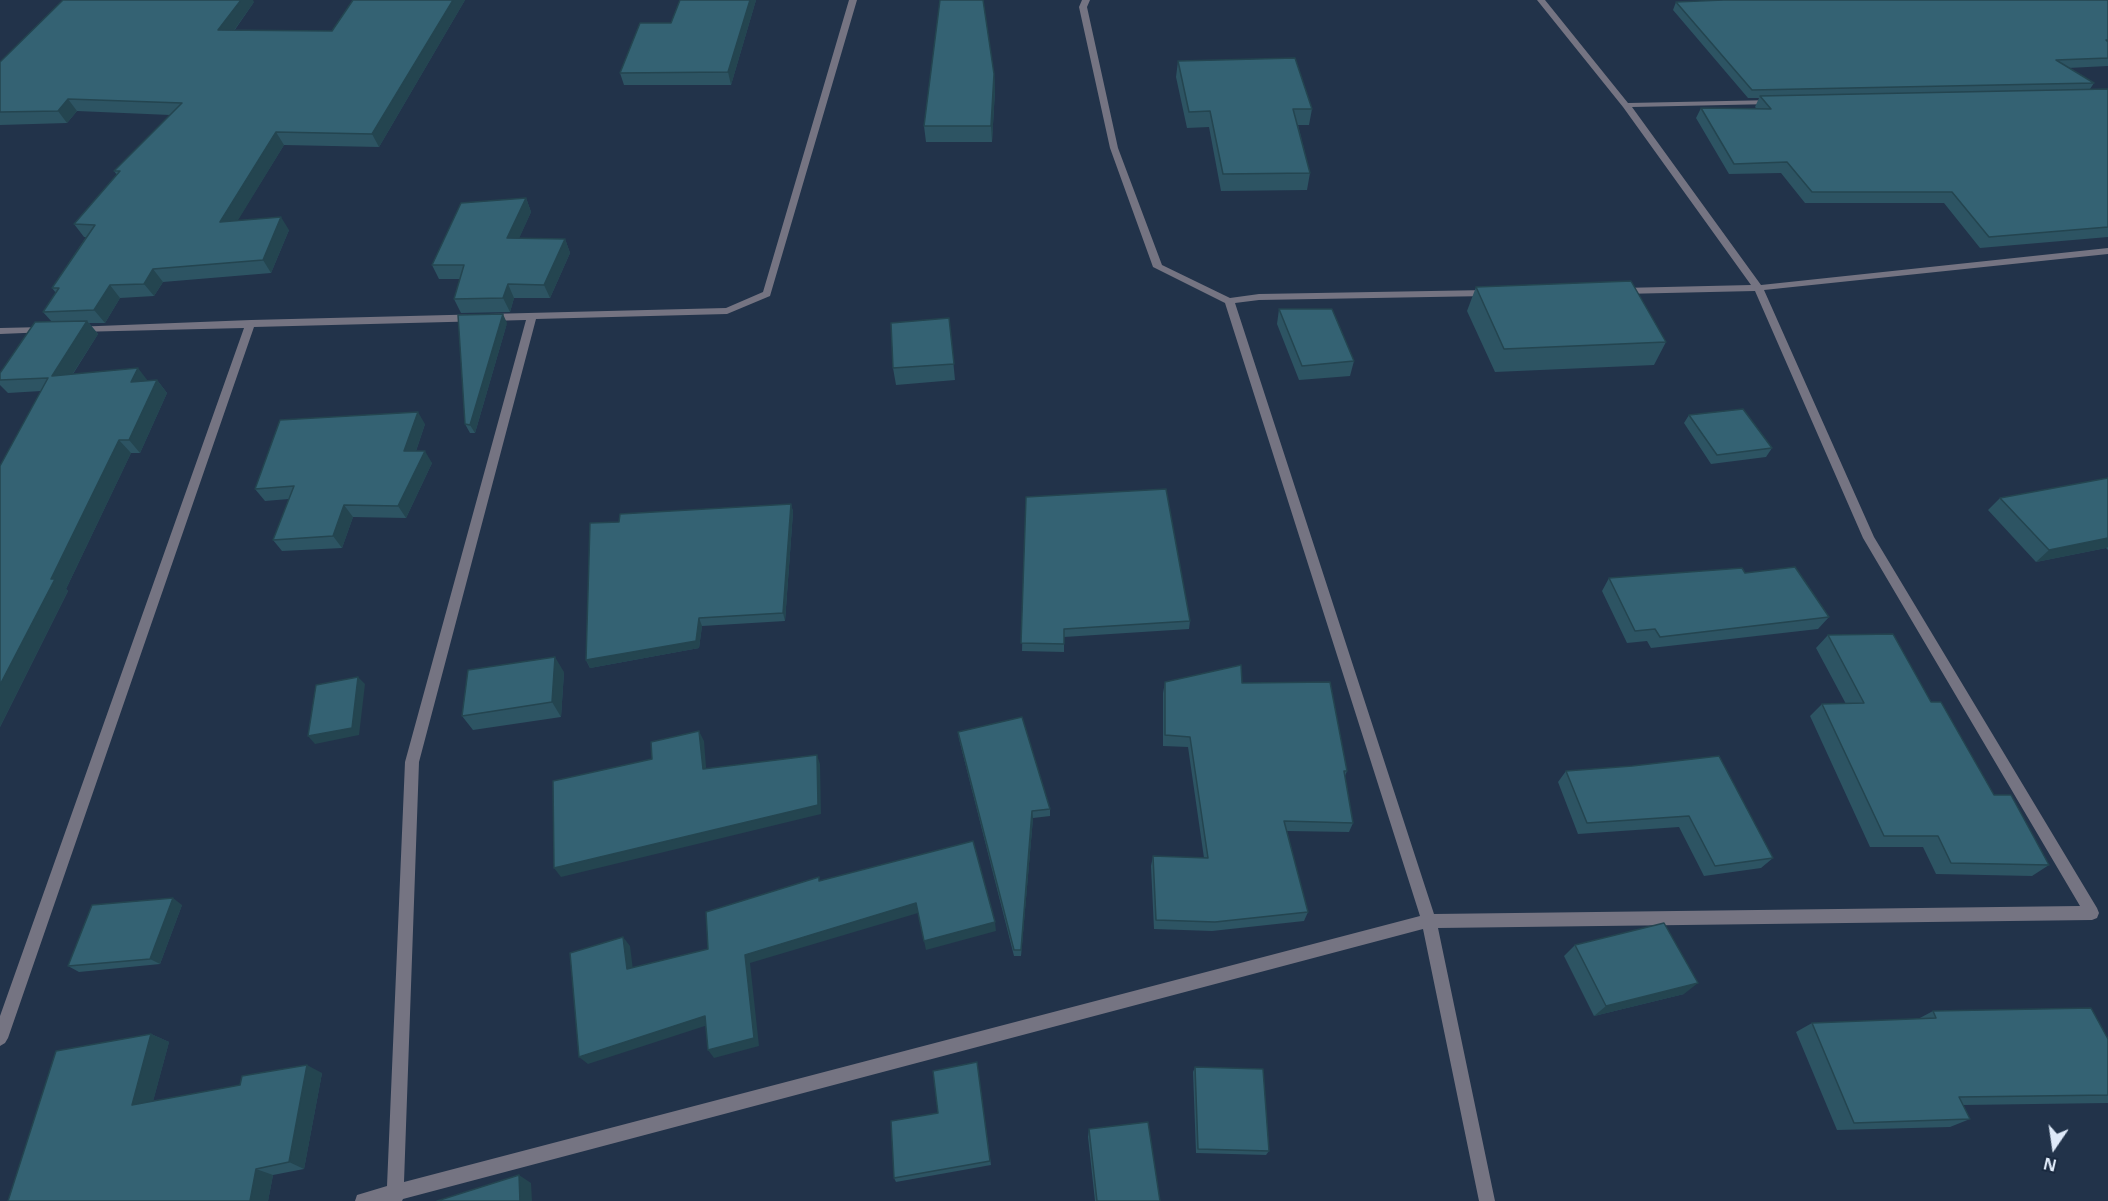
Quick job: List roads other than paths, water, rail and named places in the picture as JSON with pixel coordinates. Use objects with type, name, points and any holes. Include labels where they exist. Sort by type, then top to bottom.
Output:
[{"type":"street","points":[[0,331],[727,311],[767,294],[854,0]]},
{"type":"street","points":[[1086,0],[1083,8],[1114,148],[1158,267],[1229,301],[1259,297],[1497,293]]},
{"type":"street","points":[[363,1201],[395,1197],[1429,921],[2092,913],[1869,538],[1758,288],[1626,105],[1541,0]]},
{"type":"street","points":[[1626,105],[1778,102]]},
{"type":"street","points":[[1615,291],[1758,288],[2108,251]]},
{"type":"street","points":[[1229,301],[1429,921],[1487,1201]]},
{"type":"street","points":[[395,1197],[412,762],[532,315]]},
{"type":"street","points":[[0,1038],[251,323]]}]
